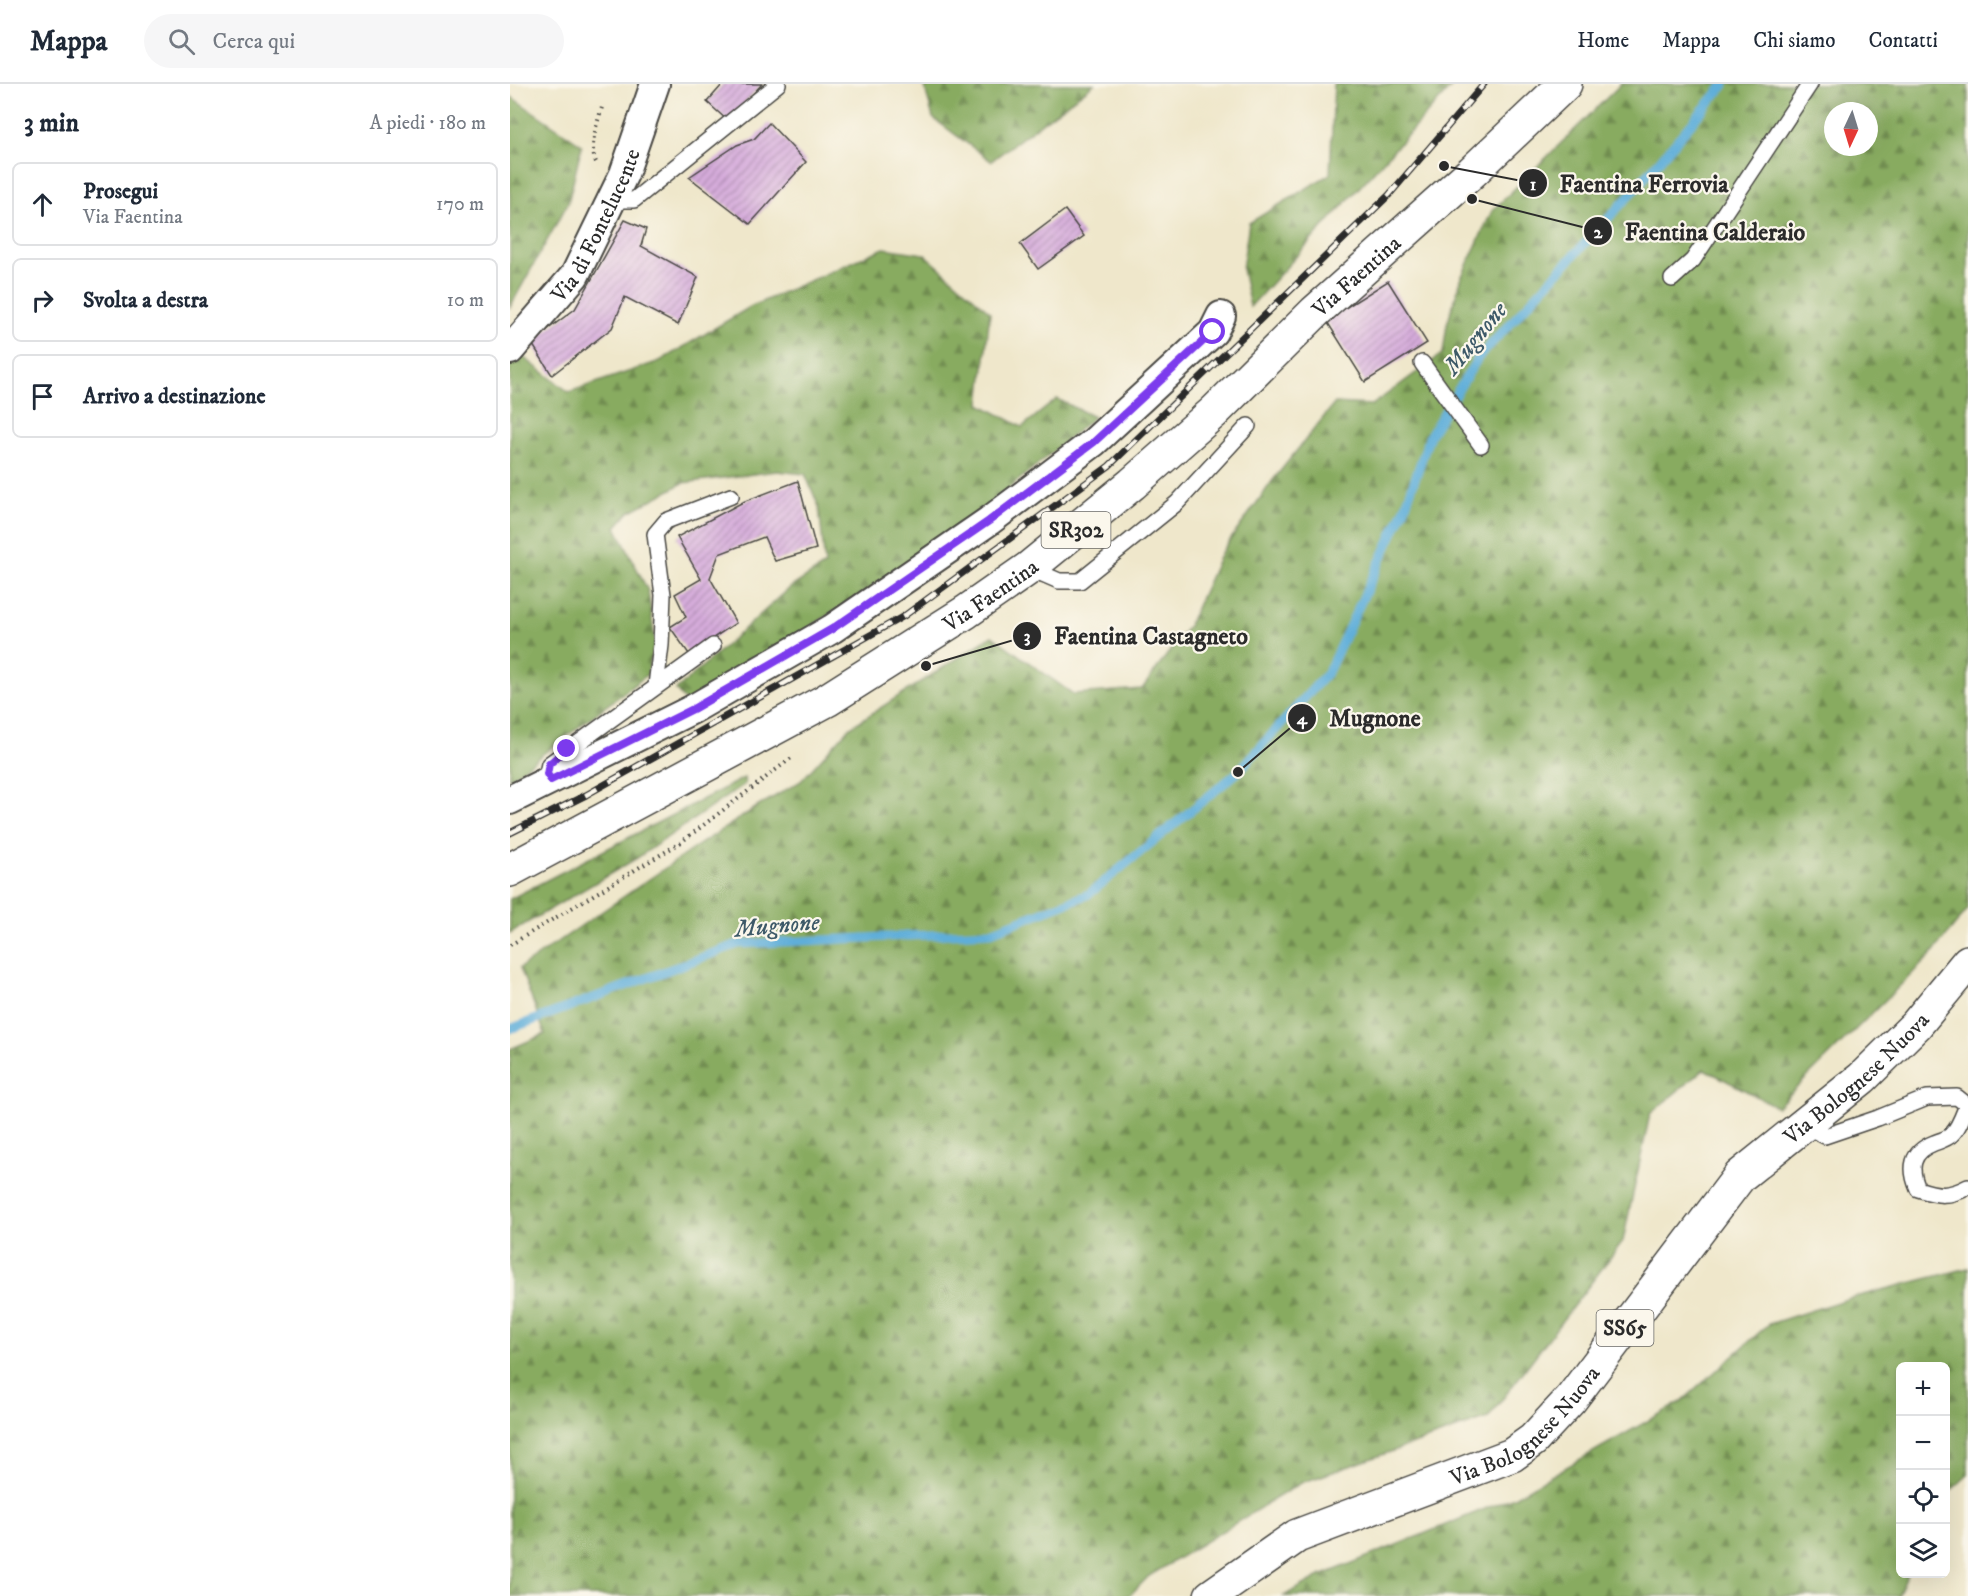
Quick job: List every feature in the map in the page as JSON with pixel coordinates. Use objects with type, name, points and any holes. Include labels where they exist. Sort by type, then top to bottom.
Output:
[{"type":"main road","name":"Via Faentina","points":[[510,870],[827,700],[966,612],[1029,568],[1132,484],[1214,412],[1315,312],[1472,172],[1565,84]]},
{"type":"main road","name":"Via Bolognese Nuova","points":[[1211,1596],[1297,1536],[1512,1455],[1533,1440],[1571,1399],[1740,1176],[1862,1078],[1916,1025],[1968,962]]},
{"type":"street","name":"Via di Fontelucente","points":[[510,350],[575,274],[624,174],[655,84]]},
{"type":"street","points":[[510,800],[693,709],[832,629],[980,528],[1094,442],[1213,332],[1221,316]]},
{"type":"lane","points":[[611,200],[634,200],[778,84]]},
{"type":"lane","points":[[1672,279],[1693,260],[1810,84]]},
{"type":"lane","points":[[1422,363],[1481,445]]},
{"type":"lane","points":[[1029,568],[1059,581],[1080,580],[1177,503],[1248,426]]},
{"type":"lane","points":[[656,686],[661,645],[663,595],[655,534],[666,520],[731,496]]},
{"type":"lane","points":[[551,780],[547,774],[549,764],[714,646]]},
{"type":"lane","points":[[1804,1125],[1825,1136],[1927,1098],[1957,1097],[1967,1105],[1963,1117],[1951,1136],[1922,1148],[1913,1160],[1914,1179],[1918,1189],[1930,1193],[1953,1195],[1968,1187]]},
{"type":"path","points":[[510,945],[680,843],[788,762],[802,748]]},
{"type":"green space","points":[[924,84],[1094,84],[991,161],[933,118]]},
{"type":"green space","points":[[1334,84],[1454,84],[1250,307],[1242,269],[1249,223],[1330,174]]},
{"type":"green space","points":[[1621,84],[1968,84],[1968,909],[1930,956],[1777,1107],[1704,1069],[1650,1114],[1623,1241],[1488,1418],[1301,1483],[1149,1576],[1129,1596],[510,1596],[510,1049],[545,1034],[520,968],[700,844],[801,781],[849,728],[992,636],[1073,694],[1142,689],[1188,626],[1221,553],[1273,480],[1335,403],[1372,405],[1443,353],[1447,324],[1462,276],[1492,211]]},
{"type":"green space","points":[[510,96],[582,145],[568,203],[510,307]]},
{"type":"green space","points":[[884,248],[924,254],[990,312],[980,404],[1022,427],[1057,399],[1094,417],[952,536],[688,705],[676,690],[791,587],[825,565],[819,507],[805,474],[777,471],[683,483],[629,512],[616,527],[648,591],[655,641],[647,675],[510,779],[510,347],[569,392],[660,361],[750,307]]},
{"type":"green space","points":[[744,778],[745,784],[637,858],[510,933],[510,899]]},
{"type":"green space","points":[[1968,1268],[1968,1475],[1950,1491],[1950,1362],[1896,1362],[1896,1578],[1906,1578],[1898,1596],[1284,1596],[1318,1577],[1514,1497],[1681,1402],[1769,1324],[1847,1299]]},
{"type":"building","points":[[723,84],[762,84],[728,121],[707,102]]},
{"type":"building","points":[[769,123],[806,162],[750,224],[689,177],[737,145],[754,139]]},
{"type":"building","points":[[1065,210],[1084,236],[1038,269],[1020,244]]},
{"type":"building","points":[[625,220],[646,229],[641,246],[698,277],[678,325],[625,297],[612,328],[552,375],[531,342],[575,309]]},
{"type":"building","points":[[1388,281],[1427,343],[1365,382],[1326,320]]},
{"type":"building","points":[[798,481],[816,549],[775,561],[764,537],[719,554],[710,578],[736,623],[689,654],[670,627],[686,617],[675,594],[701,579],[677,537],[745,501]]},
{"type":"waterway","name":"Mugnone","points":[[510,1029],[738,944],[991,932],[1089,894],[1238,772],[1328,672],[1405,508],[1430,435],[1478,358],[1630,195],[1725,84]]},
{"type":"railway","points":[[510,833],[586,795],[904,616],[1109,466],[1389,195],[1484,84]]},
{"type":"place","name":"Faentina Ferrovia","points":[[1444,166]]},
{"type":"place","name":"Faentina Calderaio","points":[[1472,199]]},
{"type":"place","name":"Faentina Castagneto","points":[[926,666]]},
{"type":"place","name":"Mugnone","points":[[1238,772]]},
{"type":"route","points":[[567,749],[549,764],[547,774],[551,780],[693,709],[832,629],[989,521],[1094,442],[1213,332]]}]
